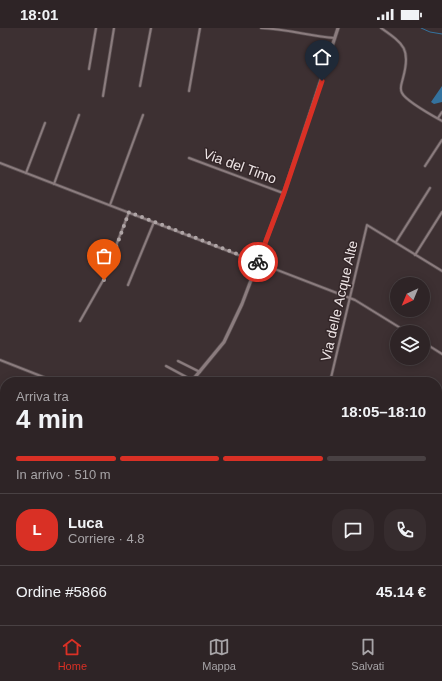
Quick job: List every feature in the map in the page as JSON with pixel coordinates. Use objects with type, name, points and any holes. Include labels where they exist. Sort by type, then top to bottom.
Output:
[{"type":"main road","points":[[196,377],[219,349],[228,335],[259,262],[284,193],[338,28]]},
{"type":"street","points":[[89,69],[96,28]]},
{"type":"street","points":[[103,96],[114,28]]},
{"type":"street","points":[[140,86],[151,28]]},
{"type":"street","points":[[189,91],[200,28]]},
{"type":"street","points":[[260,28],[282,29],[310,36],[335,38]]},
{"type":"street","points":[[381,28],[397,40],[405,51],[406,63],[401,88],[403,95],[442,121]]},
{"type":"street","points":[[438,118],[442,112]]},
{"type":"street","points":[[54,184],[79,115]]},
{"type":"street","points":[[110,205],[143,115]]},
{"type":"street","points":[[26,173],[45,122]]},
{"type":"street","points":[[426,166],[442,140]]},
{"type":"street","name":"Via del Timo","points":[[189,158],[284,193]]},
{"type":"street","points":[[0,163],[350,298],[363,304],[396,325]]},
{"type":"street","points":[[430,188],[396,242],[442,271]]},
{"type":"street","points":[[80,321],[105,277],[129,212]]},
{"type":"street","points":[[415,255],[442,212]]},
{"type":"street","points":[[128,285],[154,222]]},
{"type":"street","name":"Via delle Acque Alte","points":[[331,377],[368,225],[396,242]]},
{"type":"street","points":[[430,346],[442,354]]},
{"type":"street","points":[[0,360],[43,377]]},
{"type":"street","points":[[178,361],[200,372]]},
{"type":"street","points":[[166,366],[185,377]]},
{"type":"water","points":[[442,86],[442,102],[434,104],[431,102]]},
{"type":"waterway","points":[[421,28],[430,32],[442,34]]},
{"type":"way so far","points":[[104,280],[110,260],[129,212],[258,262]]},
{"type":"route","points":[[258,262],[284,193],[322,81]]}]
